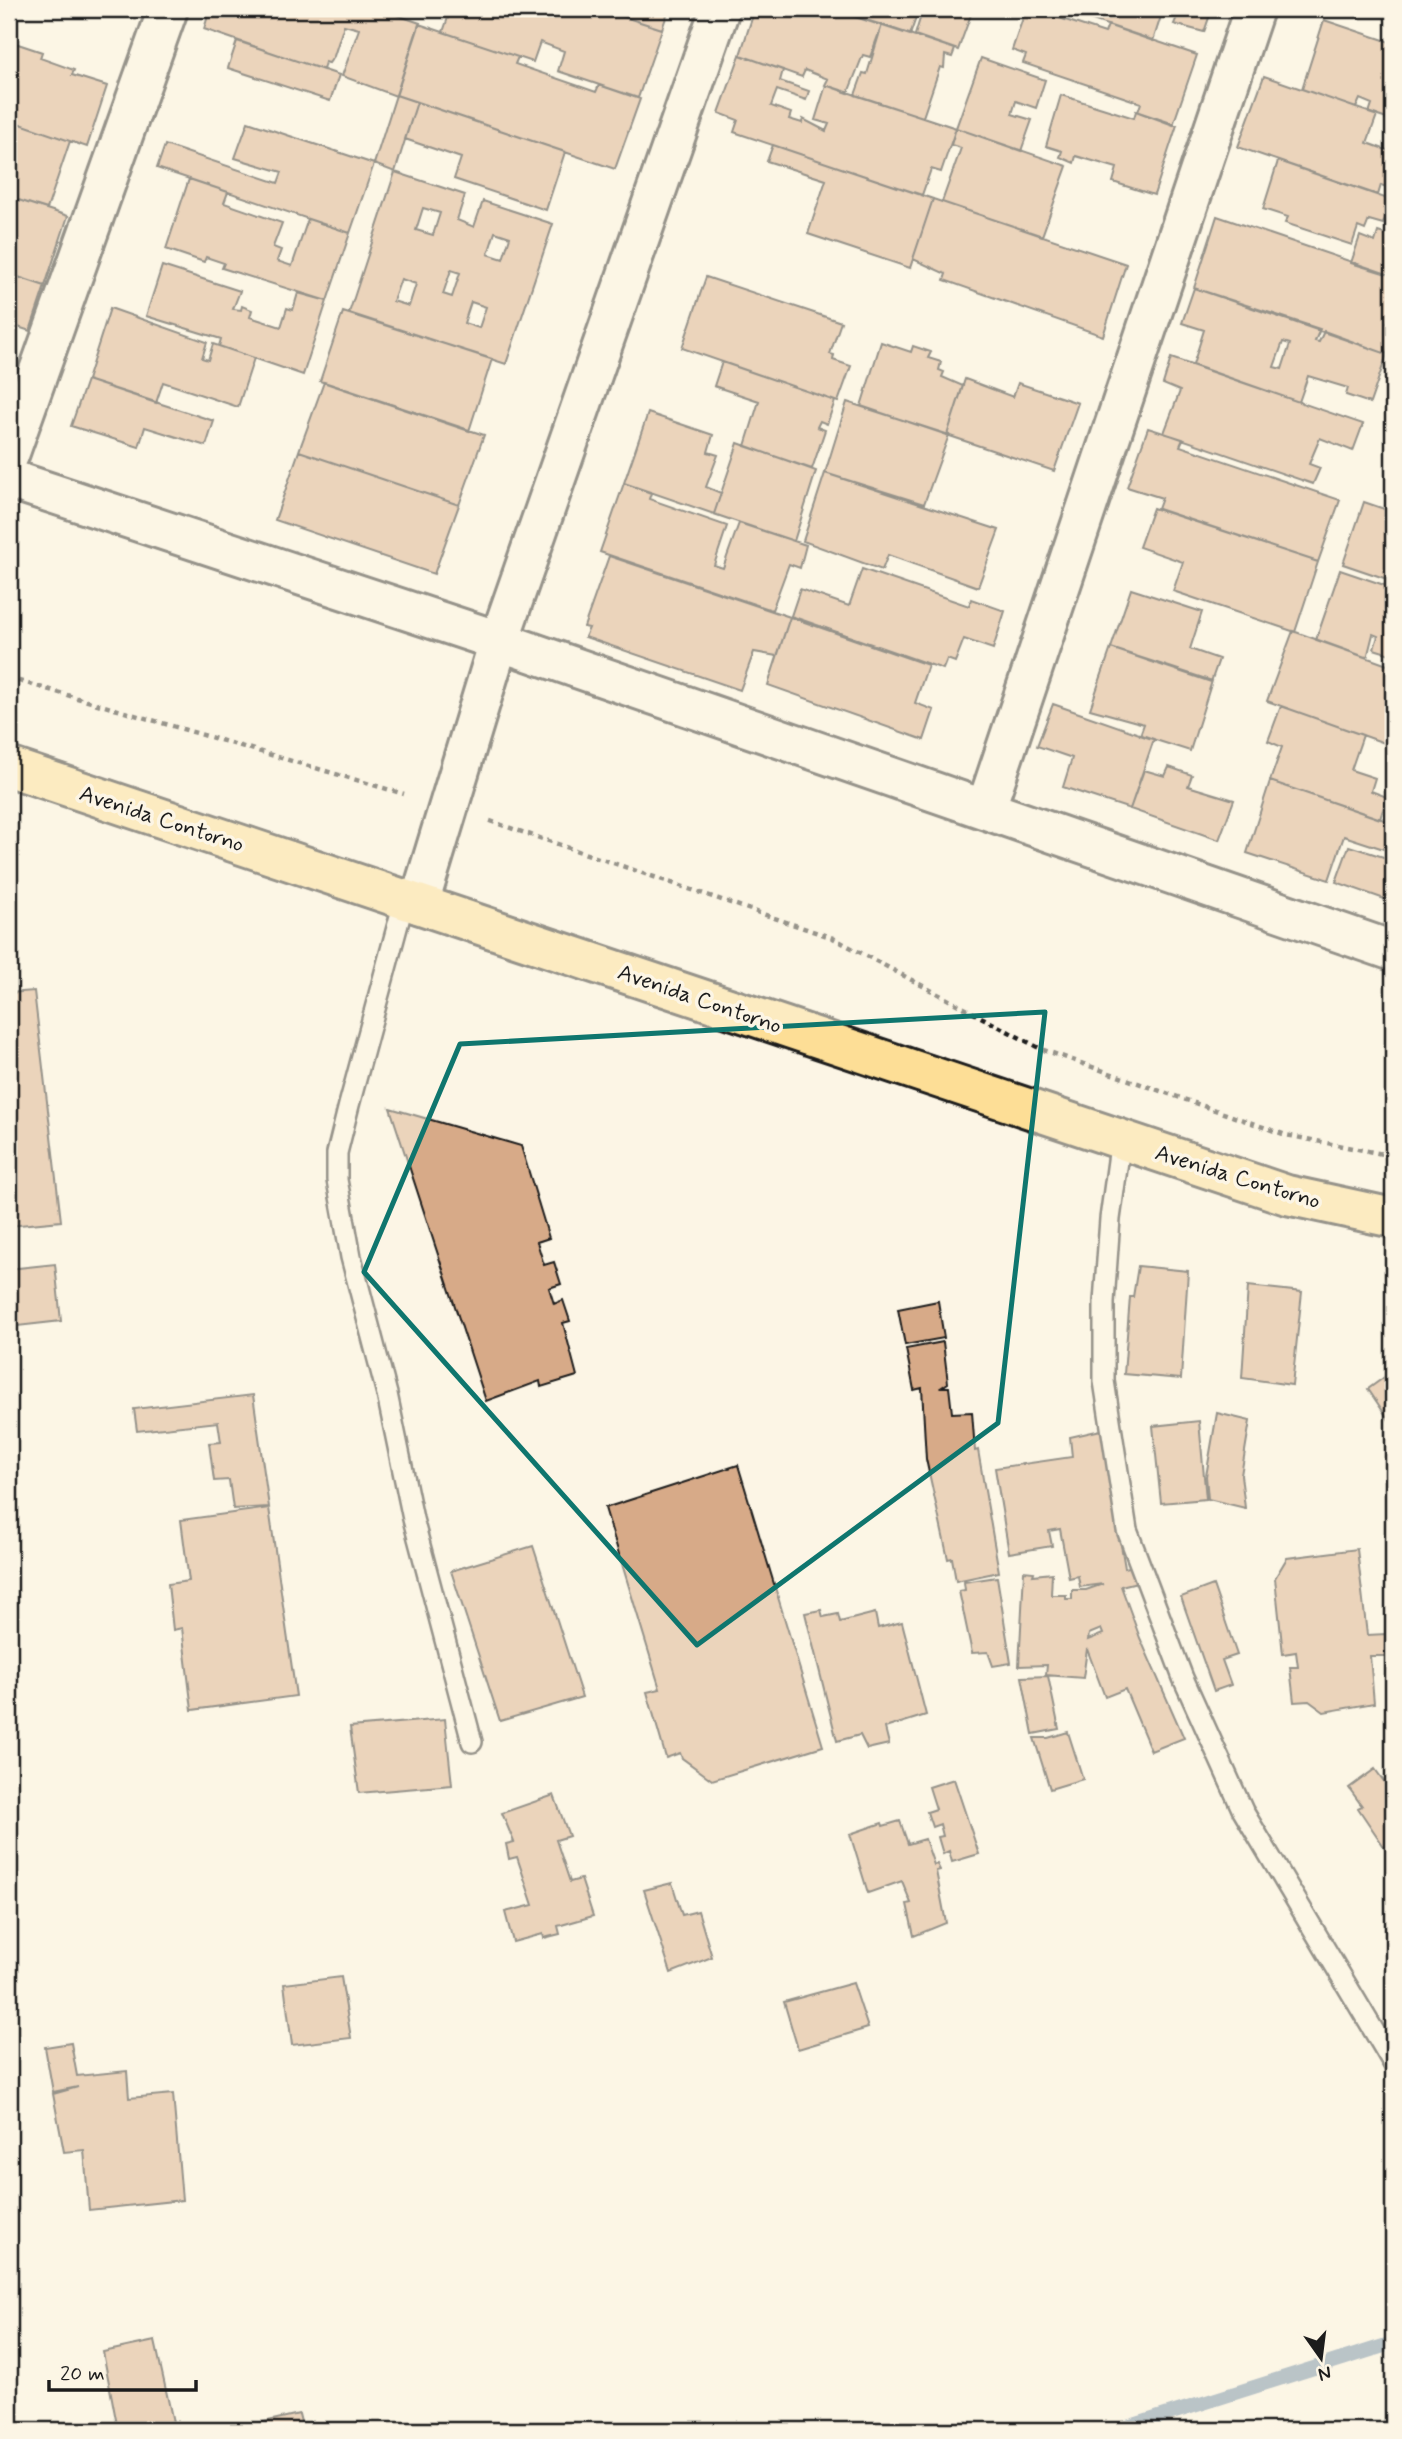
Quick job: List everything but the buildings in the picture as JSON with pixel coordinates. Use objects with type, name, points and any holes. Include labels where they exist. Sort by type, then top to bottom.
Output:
[{"type":"main road","name":"Avenida Contorno","points":[[9,767],[1287,1195],[1393,1218]]},
{"type":"street","points":[[9,455],[167,9]]},
{"type":"street","points":[[412,901],[449,807],[499,642],[720,9]]},
{"type":"street","points":[[986,807],[1254,9]]},
{"type":"street","points":[[9,479],[986,807],[1393,951]]},
{"type":"lane","points":[[412,901],[346,1117],[337,1153],[337,1180],[351,1257],[387,1394],[413,1518],[472,1742]]},
{"type":"lane","points":[[1121,1139],[1110,1219],[1104,1302],[1104,1381],[1127,1530],[1184,1678],[1243,1811],[1393,2063]]},
{"type":"path","points":[[9,678],[449,807],[833,938],[1041,1049],[1286,1135],[1393,1156]]},
{"type":"highlighted area","points":[[1045,1012],[998,1423],[697,1645],[364,1272],[460,1044]]},
{"type":"waterway","points":[[1118,2430],[1393,2343]]}]
